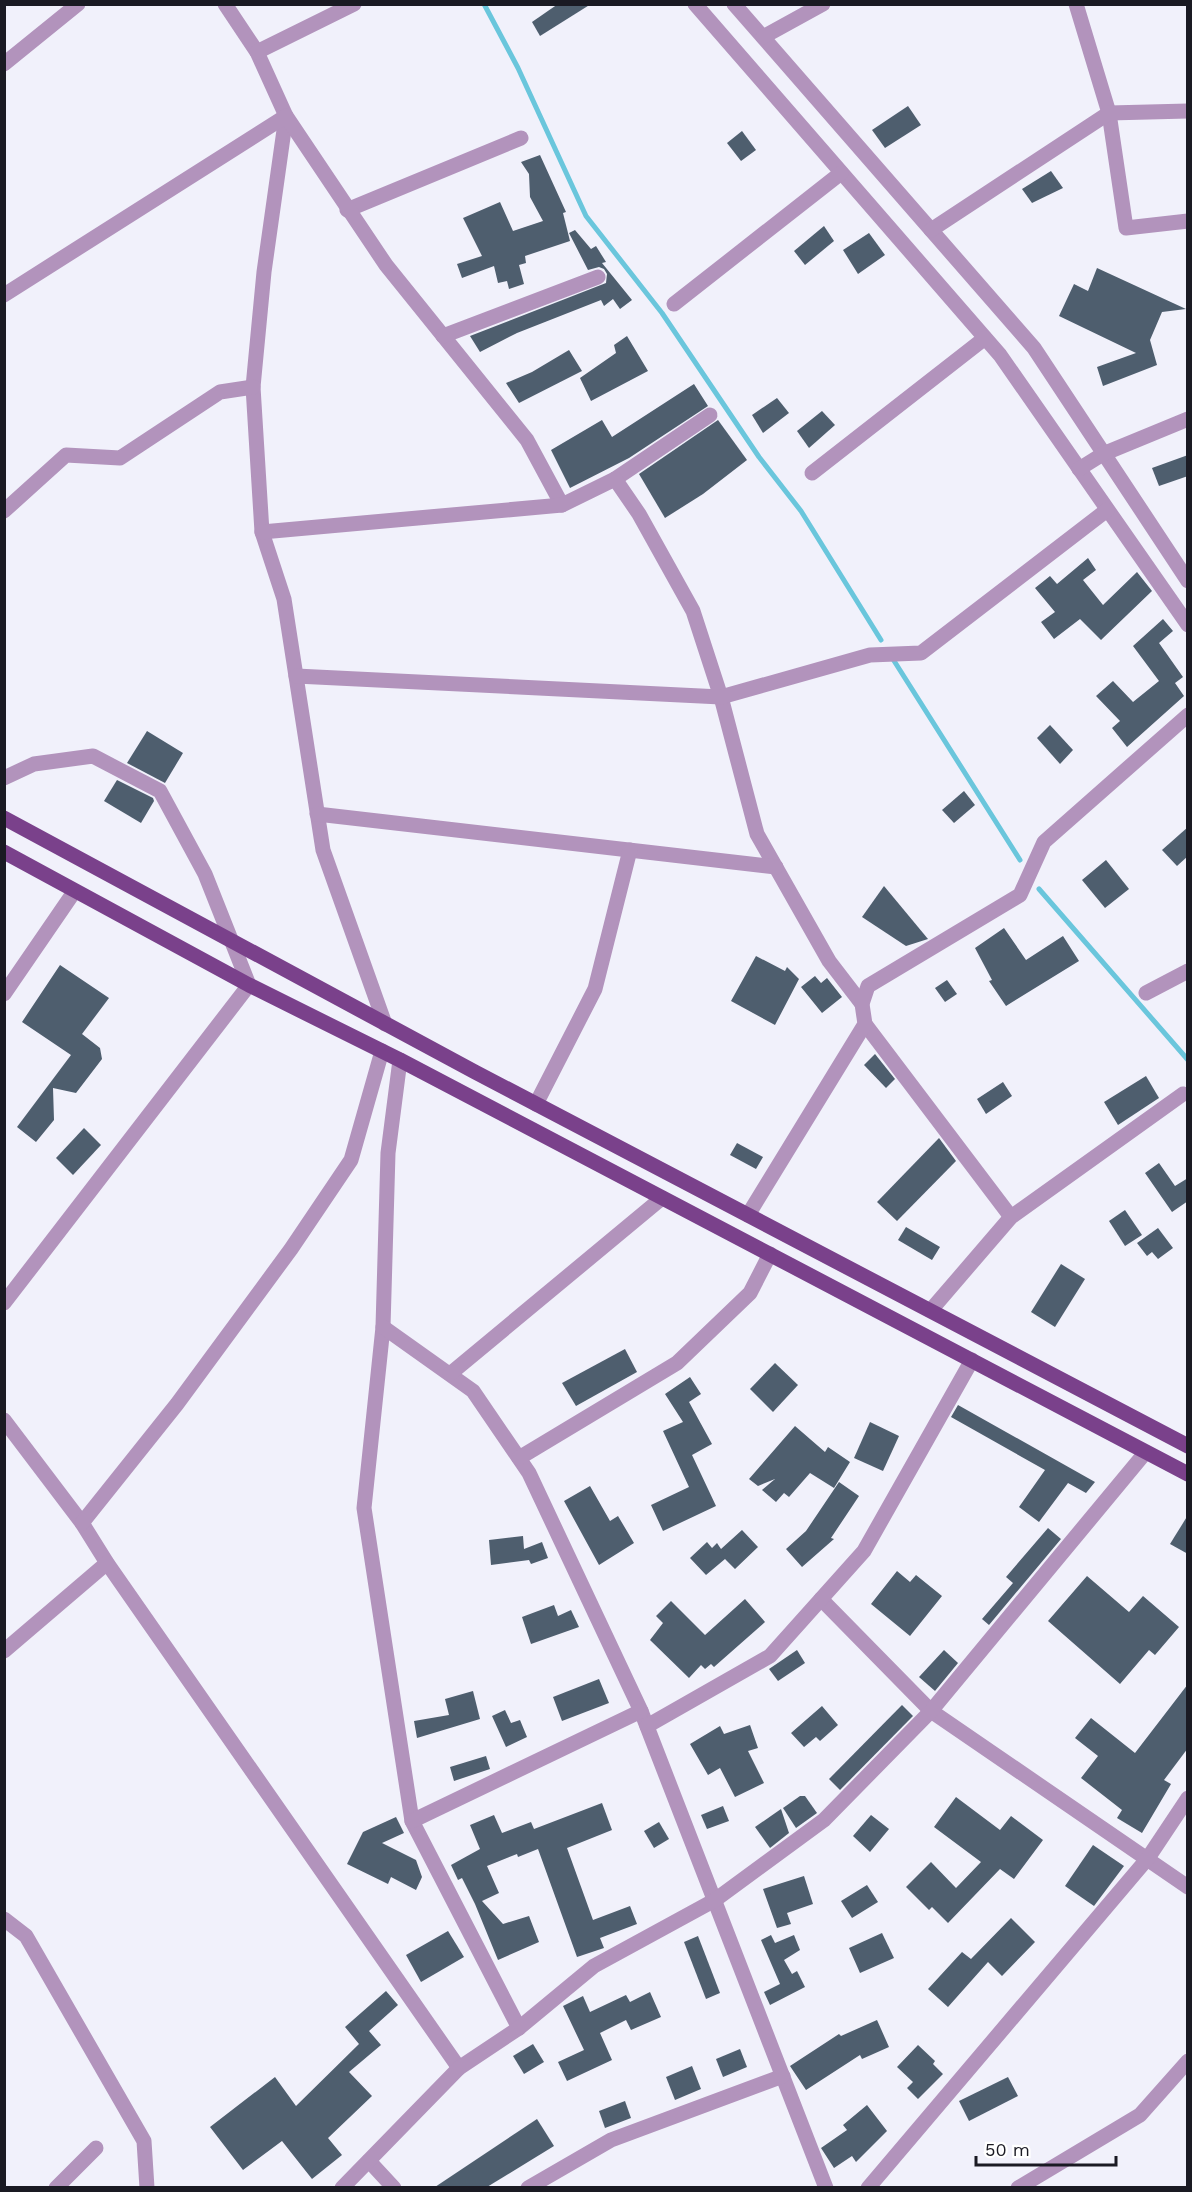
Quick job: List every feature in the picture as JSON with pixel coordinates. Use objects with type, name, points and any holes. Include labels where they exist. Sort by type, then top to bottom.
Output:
[{"type":"main road","points":[[4,818],[385,1024],[1188,1446]]},
{"type":"main road","points":[[4,852],[249,985],[400,1060],[1188,1474]]},
{"type":"street","points":[[4,64],[78,4]]},
{"type":"street","points":[[225,4],[257,52],[286,116],[347,210],[386,265],[527,440],[562,505]]},
{"type":"street","points":[[257,52],[354,4]]},
{"type":"street","points":[[695,4],[985,338],[1188,625]]},
{"type":"street","points":[[734,4],[1034,348],[1188,581]]},
{"type":"street","points":[[763,37],[823,4]]},
{"type":"street","points":[[1076,4],[1108,113],[1126,228],[1188,221]]},
{"type":"street","points":[[931,230],[1108,113],[1188,111]]},
{"type":"street","points":[[4,295],[286,116]]},
{"type":"street","points":[[286,116],[264,272],[253,387],[262,532],[284,599],[323,850],[385,1024]]},
{"type":"street","points":[[347,210],[521,138]]},
{"type":"street","points":[[674,304],[842,173]]},
{"type":"street","points":[[443,336],[598,277]]},
{"type":"street","points":[[812,473],[985,338]]},
{"type":"street","points":[[4,511],[66,455],[120,458],[220,392],[253,387]]},
{"type":"street","points":[[262,532],[562,505],[615,479],[710,415]]},
{"type":"street","points":[[1079,469],[1103,454],[1188,419]]},
{"type":"street","points":[[615,479],[639,514],[693,611],[721,697],[757,834],[829,961],[862,1004]]},
{"type":"street","points":[[296,676],[721,697],[870,655],[921,653],[1107,510]]},
{"type":"street","points":[[1011,1217],[865,1024],[862,1004],[868,986],[1020,896],[1044,842],[1188,715]]},
{"type":"street","points":[[4,778],[34,764],[93,756],[160,791],[205,874],[249,985],[4,1303]]},
{"type":"street","points":[[317,814],[776,867]]},
{"type":"street","points":[[536,1104],[596,989],[630,850]]},
{"type":"street","points":[[4,994],[74,892]]},
{"type":"street","points":[[1146,993],[1188,971]]},
{"type":"street","points":[[748,1215],[865,1024]]},
{"type":"street","points":[[82,1523],[177,1404],[291,1249],[351,1160],[382,1051]]},
{"type":"street","points":[[400,1060],[388,1153],[383,1328],[364,1508],[412,1821],[519,2028]]},
{"type":"street","points":[[931,1310],[1011,1217],[1183,1094]]},
{"type":"street","points":[[450,1374],[662,1197]]},
{"type":"street","points":[[519,1458],[677,1364],[750,1293],[770,1254]]},
{"type":"street","points":[[383,1328],[473,1391],[529,1473],[641,1711],[826,2187]]},
{"type":"street","points":[[647,1726],[770,1656],[864,1551],[972,1360]]},
{"type":"street","points":[[4,1420],[82,1523],[107,1563],[459,2068]]},
{"type":"street","points":[[342,2187],[459,2068],[519,2028],[594,1966],[715,1900],[824,1820],[930,1711],[1145,1453]]},
{"type":"street","points":[[4,1651],[107,1563]]},
{"type":"street","points":[[821,1599],[930,1711],[1188,1887]]},
{"type":"street","points":[[412,1821],[641,1711]]},
{"type":"street","points":[[867,2187],[1148,1858],[1188,1798]]},
{"type":"street","points":[[4,1919],[26,1936],[144,2141],[147,2187]]},
{"type":"street","points":[[1018,2187],[1140,2115],[1188,2061]]},
{"type":"street","points":[[528,2187],[611,2140],[783,2076]]},
{"type":"street","points":[[56,2187],[96,2148]]},
{"type":"street","points":[[369,2161],[393,2187]]},
{"type":"building","points":[[558,4],[591,4],[540,36],[532,22]]},
{"type":"building","points":[[908,106],[921,125],[885,148],[872,130]]},
{"type":"building","points":[[742,131],[756,150],[741,161],[727,143]]},
{"type":"building","points":[[540,155],[566,212],[563,213],[570,241],[525,256],[526,263],[519,265],[524,284],[509,289],[507,281],[498,283],[494,266],[462,278],[457,264],[482,256],[463,218],[500,202],[513,231],[543,221],[530,197],[529,174],[521,162]]},
{"type":"building","points":[[1051,171],[1063,188],[1032,203],[1022,189]]},
{"type":"building","points":[[824,226],[834,241],[805,265],[794,251]]},
{"type":"building","points":[[575,230],[591,249],[596,246],[606,262],[602,263],[632,300],[620,309],[613,299],[604,306],[601,300],[517,333],[480,352],[470,336],[606,283],[607,274],[604,269],[599,267],[588,270],[569,233]]},
{"type":"building","points":[[869,233],[885,255],[858,274],[843,250]]},
{"type":"building","points":[[1097,268],[1186,309],[1162,312],[1150,340],[1157,365],[1103,386],[1097,367],[1136,353],[1059,316],[1074,284],[1088,291]]},
{"type":"building","points":[[627,336],[648,371],[591,401],[580,378],[616,353],[614,345]]},
{"type":"building","points":[[569,350],[582,371],[519,403],[506,383],[532,372]]},
{"type":"building","points":[[694,384],[708,406],[629,458],[570,488],[551,450],[602,420],[612,437]]},
{"type":"building","points":[[777,398],[789,413],[763,433],[752,415]]},
{"type":"building","points":[[822,411],[835,425],[809,448],[797,431]]},
{"type":"building","points":[[718,420],[747,460],[703,494],[665,518],[639,474]]},
{"type":"building","points":[[1188,455],[1188,476],[1159,486],[1152,468]]},
{"type":"building","points":[[1088,558],[1096,570],[1083,580],[1103,605],[1137,572],[1152,591],[1101,640],[1080,619],[1054,639],[1041,622],[1055,612],[1035,588],[1050,576],[1057,584]]},
{"type":"building","points":[[1163,619],[1173,631],[1159,643],[1183,677],[1175,683],[1184,696],[1127,747],[1112,728],[1120,721],[1096,696],[1113,681],[1133,702],[1159,681],[1133,646]]},
{"type":"building","points":[[1050,725],[1073,750],[1060,764],[1037,738]]},
{"type":"building","points":[[147,731],[183,753],[165,783],[127,763]]},
{"type":"building","points":[[117,780],[153,798],[154,801],[141,823],[104,801]]},
{"type":"building","points":[[964,791],[975,805],[954,823],[942,810]]},
{"type":"building","points":[[1188,827],[1188,856],[1177,866],[1162,850]]},
{"type":"building","points":[[1106,860],[1129,889],[1105,908],[1082,880]]},
{"type":"building","points":[[884,886],[928,939],[906,946],[862,917]]},
{"type":"building","points":[[1004,928],[1026,960],[1063,936],[1079,961],[1006,1006],[989,981],[992,980],[975,948]]},
{"type":"building","points":[[756,956],[785,971],[787,967],[799,979],[775,1025],[731,1001]]},
{"type":"building","points":[[60,965],[109,998],[82,1034],[100,1048],[102,1059],[76,1093],[53,1088],[54,1120],[36,1142],[17,1127],[71,1055],[22,1022]]},
{"type":"building","points":[[815,976],[821,983],[827,978],[842,997],[822,1013],[801,987]]},
{"type":"building","points":[[947,980],[957,994],[945,1002],[935,988]]},
{"type":"building","points":[[875,1054],[895,1079],[886,1088],[864,1065]]},
{"type":"building","points":[[1146,1076],[1159,1098],[1118,1125],[1104,1102]]},
{"type":"building","points":[[1003,1082],[1012,1096],[986,1114],[977,1099]]},
{"type":"building","points":[[84,1128],[101,1145],[73,1175],[56,1158]]},
{"type":"building","points":[[939,1138],[956,1161],[897,1221],[877,1202]]},
{"type":"building","points":[[737,1143],[763,1157],[756,1169],[730,1155]]},
{"type":"building","points":[[1159,1163],[1175,1186],[1188,1178],[1188,1201],[1172,1212],[1145,1173]]},
{"type":"building","points":[[1125,1210],[1142,1235],[1125,1246],[1109,1221]]},
{"type":"building","points":[[906,1227],[940,1247],[932,1260],[898,1240]]},
{"type":"building","points":[[1158,1228],[1173,1248],[1158,1259],[1152,1252],[1147,1256],[1137,1243]]},
{"type":"building","points":[[1061,1264],[1085,1279],[1055,1327],[1031,1312]]},
{"type":"building","points":[[625,1349],[637,1372],[576,1406],[562,1383]]},
{"type":"building","points":[[775,1363],[798,1385],[773,1412],[750,1389]]},
{"type":"building","points":[[690,1377],[701,1394],[689,1402],[712,1444],[692,1455],[716,1506],[663,1531],[651,1505],[689,1487],[663,1431],[683,1422],[665,1394]]},
{"type":"building","points":[[958,1405],[1095,1482],[1086,1493],[1068,1483],[1039,1522],[1019,1507],[1045,1470],[951,1417]]},
{"type":"building","points":[[870,1422],[899,1436],[883,1471],[854,1458]]},
{"type":"building","points":[[795,1426],[825,1452],[828,1447],[850,1462],[834,1488],[810,1473],[789,1497],[784,1493],[776,1502],[762,1490],[775,1479],[758,1486],[749,1479]]},
{"type":"building","points":[[839,1482],[859,1496],[831,1538],[834,1539],[802,1567],[786,1549],[806,1531]]},
{"type":"building","points":[[590,1486],[610,1521],[618,1516],[634,1543],[599,1565],[564,1501]]},
{"type":"building","points":[[1188,1515],[1188,1554],[1170,1544]]},
{"type":"building","points":[[1048,1528],[1061,1539],[989,1625],[982,1619],[1013,1583],[1006,1577]]},
{"type":"building","points":[[742,1530],[758,1547],[735,1569],[725,1559],[706,1575],[690,1558],[707,1542],[712,1548],[717,1543],[721,1549]]},
{"type":"building","points":[[523,1536],[524,1549],[542,1542],[548,1558],[531,1564],[529,1560],[491,1565],[489,1540]]},
{"type":"building","points":[[897,1571],[910,1582],[916,1575],[942,1596],[910,1636],[871,1604]]},
{"type":"building","points":[[1087,1576],[1129,1612],[1143,1596],[1179,1627],[1155,1655],[1149,1650],[1120,1684],[1048,1621]]},
{"type":"building","points":[[745,1599],[765,1622],[714,1667],[711,1664],[705,1669],[701,1665],[689,1678],[650,1640],[663,1623],[656,1616],[671,1601],[705,1635]]},
{"type":"building","points":[[554,1605],[558,1616],[571,1610],[579,1627],[531,1644],[522,1617]]},
{"type":"building","points":[[797,1650],[805,1663],[778,1681],[769,1669]]},
{"type":"building","points":[[944,1650],[958,1663],[935,1691],[919,1677]]},
{"type":"building","points":[[599,1679],[609,1703],[562,1721],[553,1697]]},
{"type":"building","points":[[1188,1684],[1188,1748],[1164,1780],[1171,1784],[1142,1833],[1117,1818],[1122,1810],[1081,1778],[1098,1756],[1075,1738],[1091,1718],[1135,1753]]},
{"type":"building","points":[[473,1691],[480,1719],[417,1738],[414,1721],[449,1715],[445,1699]]},
{"type":"building","points":[[902,1705],[913,1716],[840,1790],[829,1779]]},
{"type":"building","points":[[822,1706],[838,1725],[820,1741],[816,1737],[804,1747],[791,1733]]},
{"type":"building","points":[[505,1710],[511,1723],[520,1720],[527,1737],[506,1747],[492,1716]]},
{"type":"building","points":[[750,1725],[758,1748],[748,1751],[764,1783],[735,1797],[720,1768],[708,1775],[690,1744],[720,1726],[724,1734]]},
{"type":"building","points":[[486,1756],[490,1769],[454,1781],[450,1767]]},
{"type":"building","points":[[800,1796],[805,1796],[817,1813],[796,1828],[783,1808]]},
{"type":"building","points":[[956,1797],[1000,1830],[1011,1816],[1043,1840],[1014,1879],[1000,1869],[948,1923],[932,1907],[929,1910],[906,1887],[931,1862],[956,1888],[981,1862],[934,1827]]},
{"type":"building","points":[[602,1803],[612,1830],[567,1848],[593,1920],[630,1906],[637,1924],[600,1938],[604,1948],[577,1957],[538,1849],[518,1857],[517,1854],[487,1866],[499,1893],[482,1901],[503,1924],[529,1916],[539,1942],[498,1960],[475,1904],[462,1878],[458,1880],[451,1865],[480,1849],[470,1825],[494,1815],[502,1833],[531,1822],[534,1829]]},
{"type":"building","points":[[723,1806],[729,1821],[707,1829],[701,1815]]},
{"type":"building","points":[[781,1809],[789,1833],[770,1848],[755,1827]]},
{"type":"building","points":[[871,1815],[889,1829],[870,1852],[853,1836]]},
{"type":"building","points":[[396,1817],[404,1833],[382,1843],[416,1860],[422,1877],[416,1890],[391,1877],[388,1884],[347,1864],[363,1832]]},
{"type":"building","points":[[659,1822],[669,1839],[654,1848],[644,1831]]},
{"type":"building","points":[[1093,1845],[1124,1866],[1094,1906],[1065,1886]]},
{"type":"building","points":[[804,1876],[813,1904],[787,1913],[791,1924],[777,1928],[763,1889]]},
{"type":"building","points":[[867,1885],[878,1902],[852,1918],[841,1901]]},
{"type":"building","points":[[1011,1918],[1035,1942],[1002,1976],[988,1962],[948,2007],[928,1989],[962,1952],[971,1959]]},
{"type":"building","points":[[448,1931],[464,1957],[421,1982],[406,1955]]},
{"type":"building","points":[[882,1933],[894,1958],[860,1973],[849,1948]]},
{"type":"building","points":[[771,1935],[775,1943],[794,1935],[800,1950],[784,1960],[792,1974],[797,1971],[805,1987],[770,2005],[764,1992],[780,1984],[761,1940]]},
{"type":"building","points":[[698,1936],[720,1993],[706,1999],[684,1942]]},
{"type":"building","points":[[386,1991],[398,2005],[369,2031],[381,2045],[349,2072],[372,2096],[328,2138],[342,2155],[312,2179],[282,2141],[243,2170],[210,2127],[275,2077],[296,2106],[359,2044],[345,2027]]},
{"type":"building","points":[[650,1992],[661,2017],[631,2030],[626,2020],[600,2033],[612,2060],[567,2081],[558,2062],[584,2050],[563,2006],[583,1996],[590,2012],[626,1995],[630,2002]]},
{"type":"building","points":[[877,2020],[889,2047],[862,2059],[860,2055],[806,2090],[790,2066],[839,2034],[841,2036]]},
{"type":"building","points":[[533,2044],[544,2062],[524,2074],[513,2056]]},
{"type":"building","points":[[918,2045],[935,2061],[933,2064],[943,2074],[918,2099],[907,2088],[913,2082],[897,2067]]},
{"type":"building","points":[[740,2049],[747,2067],[723,2077],[716,2059]]},
{"type":"building","points":[[692,2066],[701,2089],[675,2100],[666,2077]]},
{"type":"building","points":[[1008,2077],[1018,2096],[969,2121],[959,2101]]},
{"type":"building","points":[[625,2101],[631,2118],[605,2128],[599,2111]]},
{"type":"building","points":[[867,2105],[887,2131],[856,2162],[852,2156],[834,2168],[821,2148],[847,2130],[843,2125]]},
{"type":"building","points":[[537,2119],[554,2146],[487,2187],[435,2187]]},
{"type":"waterway","points":[[484,4],[518,68],[586,216],[662,313],[759,457],[801,511],[881,640]]},
{"type":"waterway","points":[[891,656],[1020,860]]},
{"type":"waterway","points":[[1039,889],[1188,1060]]}]
